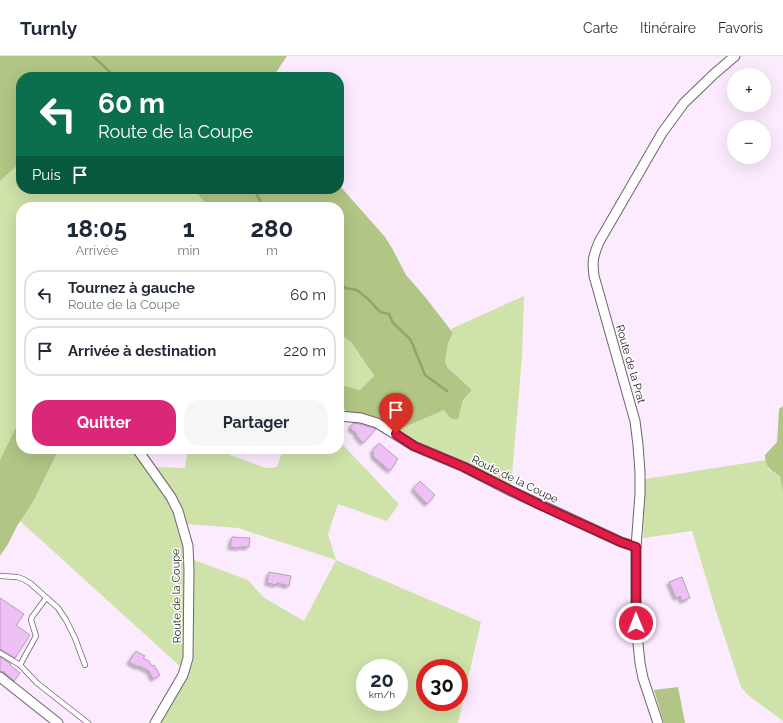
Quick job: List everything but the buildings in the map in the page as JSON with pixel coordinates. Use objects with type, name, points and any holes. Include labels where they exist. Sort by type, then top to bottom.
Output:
[{"type":"street","name":"Route de la Prat","points":[[658,723],[643,678],[637,634],[636,547],[640,472],[635,427],[630,401],[594,276],[593,262],[594,254],[599,242],[662,133],[684,103],[735,56]]},
{"type":"street","name":"Route de la Coupe","points":[[344,416],[361,418],[377,423],[414,446],[464,467],[523,497],[621,542],[636,547]]},
{"type":"street","name":"Route de la Coupe","points":[[141,454],[171,497],[178,511],[188,546],[188,658],[183,675],[155,723]]},
{"type":"street","points":[[0,677],[58,723]]},
{"type":"lane","points":[[0,576],[17,577],[23,579],[30,583],[58,608],[75,638],[85,665]]},
{"type":"lane","points":[[20,665],[36,636],[31,620],[32,617],[46,598]]},
{"type":"lane","points":[[0,653],[20,665],[37,683],[88,723]]},
{"type":"green space","points":[[0,56],[287,56],[276,72],[16,72],[16,167],[0,181]]},
{"type":"green space","points":[[16,167],[16,194],[198,194],[204,202],[16,202],[16,428],[0,460],[0,181]]},
{"type":"green space","points":[[344,191],[385,237],[406,275],[453,333],[448,343],[445,362],[448,368],[472,390],[463,400],[458,420],[450,418],[444,410],[398,430],[375,418],[347,413],[344,409],[344,385],[360,390],[374,376],[351,342],[344,337],[344,202],[204,202],[198,194],[344,194]]},
{"type":"green space","points":[[524,296],[522,357],[511,486],[417,442],[398,430],[444,410],[450,418],[458,420],[463,400],[472,390],[448,368],[445,362],[448,342],[453,333],[451,329]]},
{"type":"green space","points":[[344,337],[351,342],[374,377],[361,390],[344,385]]},
{"type":"green space","points":[[783,406],[783,492],[780,476],[769,468],[765,455],[777,442],[779,409]]},
{"type":"green space","points":[[16,428],[16,454],[57,454],[33,502],[0,556],[0,460]]},
{"type":"green space","points":[[344,446],[399,504],[387,521],[338,504],[328,534],[336,560],[238,528],[187,524],[183,510],[178,501],[153,467],[185,468],[187,454],[230,454],[266,468],[277,467],[281,454],[344,454]]},
{"type":"green space","points":[[57,454],[136,454],[168,499],[176,514],[182,534],[185,555],[183,669],[20,521],[33,502]]},
{"type":"green space","points":[[765,460],[769,470],[780,476],[783,492],[783,721],[748,695],[741,687],[692,531],[643,538],[645,479]]},
{"type":"green space","points":[[194,560],[248,580],[263,597],[304,621],[336,560],[481,622],[468,679],[468,659],[416,659],[416,711],[461,711],[458,723],[158,723],[188,675],[191,662],[192,565]]},
{"type":"green space","points":[[678,687],[685,723],[664,723],[654,690]]},
{"type":"waterway","points":[[93,56],[110,72]]},
{"type":"waterway","points":[[257,194],[261,202]]},
{"type":"waterway","points":[[344,286],[357,290],[380,312],[389,314],[393,323],[410,339],[425,375],[447,391]]},
{"type":"route","points":[[396,434],[414,446],[464,467],[540,505],[621,542],[636,547],[636,623]]}]
